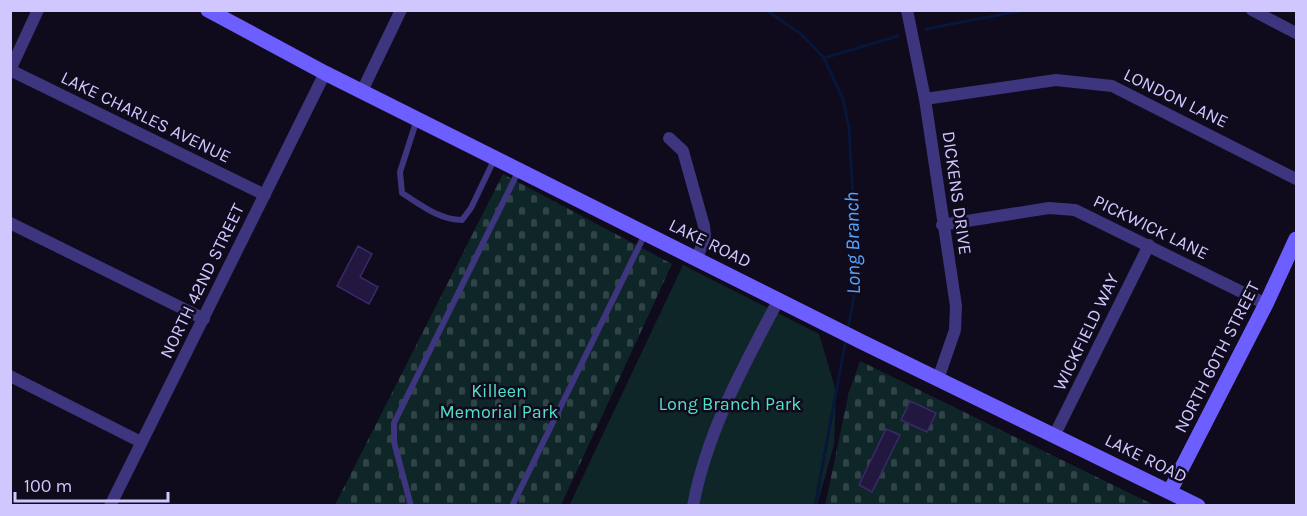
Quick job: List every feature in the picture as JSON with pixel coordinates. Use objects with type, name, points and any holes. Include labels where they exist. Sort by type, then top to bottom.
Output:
[{"type":"street","points":[[10,70],[38,10]]},
{"type":"street","name":"LAKE ROAD","points":[[208,10],[226,14],[325,73],[862,342],[1055,434],[1198,506]]},
{"type":"street","points":[[362,91],[401,10]]},
{"type":"street","name":"DICKENS DRIVE","points":[[907,10],[925,99],[942,225],[956,306],[955,330],[938,379]]},
{"type":"street","points":[[1252,10],[1296,33]]},
{"type":"street","name":"LAKE CHARLES AVENUE","points":[[10,70],[265,195]]},
{"type":"street","name":"NORTH 42ND STREET","points":[[110,506],[325,73]]},
{"type":"street","name":"LONDON LANE","points":[[925,99],[1056,80],[1112,86],[1296,179]]},
{"type":"street","points":[[669,138],[683,151],[704,226],[705,236],[698,259]]},
{"type":"street","name":"PICKWICK LANE","points":[[942,225],[1049,208],[1075,210],[1266,304]]},
{"type":"street","points":[[10,223],[204,319]]},
{"type":"street","name":"NORTH 60TH STREET","points":[[1170,491],[1266,304],[1296,239]]},
{"type":"street","name":"WICKFIELD WAY","points":[[1055,434],[1149,245]]},
{"type":"street","points":[[693,506],[704,463],[723,409],[779,299]]},
{"type":"street","points":[[10,376],[141,442]]},
{"type":"lane","points":[[417,119],[400,172],[402,193],[432,212],[451,220],[462,220],[471,208],[495,158]]},
{"type":"lane","points":[[411,506],[394,442],[394,423],[520,169]]},
{"type":"lane","points":[[512,506],[646,233]]},
{"type":"green space","name":"Killeen Memorial Park","points":[[503,174],[672,264],[561,505],[335,505]]},
{"type":"green space","name":"Long Branch Park","points":[[683,265],[819,334],[836,391],[834,445],[817,505],[569,506]]},
{"type":"green space","points":[[860,361],[1154,505],[825,506],[849,392]]},
{"type":"building","points":[[358,246],[372,254],[360,277],[378,287],[369,304],[337,286]]},
{"type":"building","points":[[910,401],[936,413],[927,432],[901,420]]},
{"type":"building","points":[[886,429],[900,435],[872,492],[859,485]]},
{"type":"waterway","name":"Long Branch","points":[[766,10],[801,34],[824,58],[843,99],[849,128],[855,234],[855,290],[848,329]]},
{"type":"waterway","points":[[926,29],[1025,10]]},
{"type":"waterway","points":[[824,58],[898,36]]},
{"type":"waterway","name":"Long Branch","points":[[815,506],[846,339]]}]
